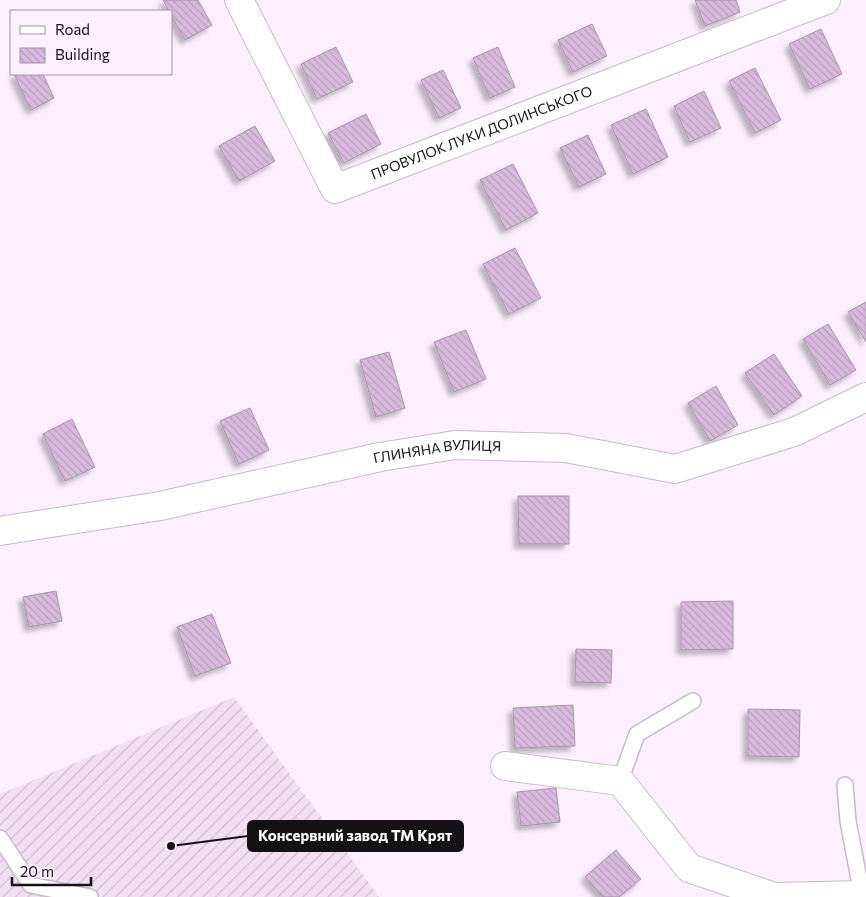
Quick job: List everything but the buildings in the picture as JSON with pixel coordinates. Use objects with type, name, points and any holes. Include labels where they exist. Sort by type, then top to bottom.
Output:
[{"type":"street","name":"ПРОВУЛОК ЛУКИ ДОЛИНСЬКОГО","points":[[239,0],[335,190],[826,0]]},
{"type":"street","name":"ГЛИНЯНА ВУЛИЦЯ","points":[[0,531],[160,506],[380,458],[455,445],[566,448],[675,469],[794,432],[866,397]]},
{"type":"street","points":[[505,766],[620,781],[689,868],[774,896],[864,895]]},
{"type":"lane","points":[[620,781],[637,734],[693,701]]},
{"type":"lane","points":[[845,785],[848,820],[864,895]]},
{"type":"lane","points":[[0,838],[31,885],[90,897]]},
{"type":"shaded area","points":[[234,697],[379,897],[0,897],[0,794]]},
{"type":"place","name":"Консервний завод ТМ Крят","points":[[171,846]]}]
